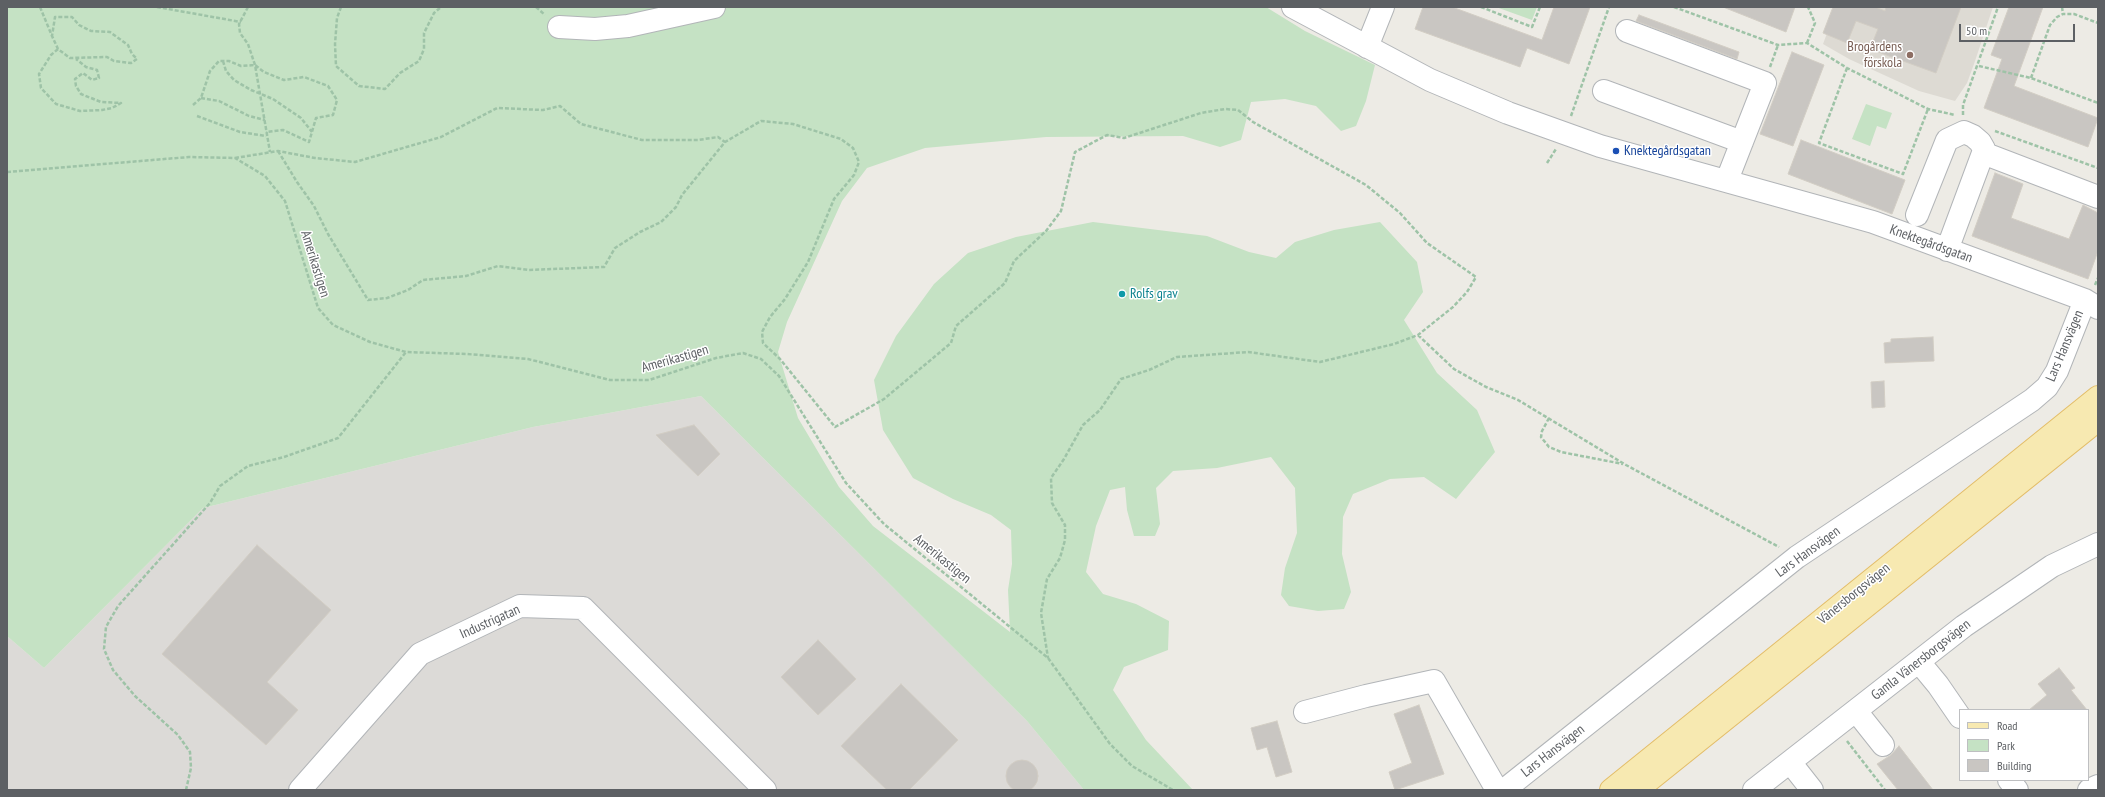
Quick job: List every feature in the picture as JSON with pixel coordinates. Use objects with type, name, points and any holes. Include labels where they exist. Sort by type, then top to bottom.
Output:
[{"type":"main road","name":"Vänersborgsvägen","points":[[1611,790],[2098,397]]},
{"type":"main road","name":"Vänersborgsvägen","points":[[1637,790],[2098,420]]},
{"type":"street","points":[[559,27],[595,29],[628,26],[714,7]]},
{"type":"street","name":"Knektegårdsgatan","points":[[1293,7],[1430,80],[1508,113],[1600,146],[1727,180],[1873,222],[2091,304]]},
{"type":"street","points":[[1367,46],[1383,7]]},
{"type":"street","points":[[1627,31],[1765,83],[1727,180]]},
{"type":"street","points":[[1604,91],[1742,142]]},
{"type":"street","points":[[1917,215],[1946,140],[1964,132],[1980,142],[1984,149],[1983,154],[1948,250]]},
{"type":"street","points":[[1983,154],[2098,197]]},
{"type":"street","name":"Lars Hansvägen","points":[[1504,790],[1797,557],[2032,400],[2048,387],[2091,304]]},
{"type":"street","name":"Gamla Vänersborgsvägen","points":[[1754,790],[1964,626],[2052,566],[2098,544]]},
{"type":"street","name":"Industrigatan","points":[[300,790],[420,654],[520,606],[583,608],[765,790]]},
{"type":"street","points":[[1919,662],[1938,685],[1959,716]]},
{"type":"street","points":[[1305,712],[1366,696],[1434,681],[1497,790]]},
{"type":"street","points":[[1856,710],[1883,745]]},
{"type":"street","points":[[1790,762],[1812,790]]},
{"type":"street","points":[[2010,781],[2017,790]]},
{"type":"street","points":[[2090,790],[2098,786]]},
{"type":"path","points":[[40,7],[52,36],[58,49],[70,58],[107,57],[114,61],[131,63],[137,59],[132,54],[128,45],[110,32],[91,31],[79,25],[72,17],[55,17],[52,36]]},
{"type":"path","points":[[157,7],[241,22]]},
{"type":"path","points":[[248,7],[241,22],[240,33],[248,44],[255,65],[270,152]]},
{"type":"path","points":[[341,7],[337,18],[334,44],[336,66],[359,86],[385,89],[400,73],[419,61],[424,49],[424,33],[434,13],[441,7]]},
{"type":"path","points":[[540,11],[544,7]]},
{"type":"path","points":[[1481,7],[1532,27],[1540,7]]},
{"type":"path","points":[[1570,117],[1609,7]]},
{"type":"path","points":[[1674,7],[1778,45],[1807,43],[1847,68],[1928,109],[1963,117],[1963,105],[1979,66],[1998,7]]},
{"type":"path","points":[[1807,43],[1815,23],[1808,7]]},
{"type":"path","points":[[2062,7],[2063,14]]},
{"type":"path","points":[[2031,78],[2050,25],[2057,17],[2063,14],[2074,14],[2098,23]]},
{"type":"path","points":[[58,49],[51,55],[39,74],[41,88],[56,104],[80,111],[102,110],[112,108],[121,103],[101,102],[81,94],[76,86],[75,79],[83,73],[92,80],[99,78],[97,70],[86,67],[76,58]]},
{"type":"path","points":[[193,105],[201,98],[210,70],[219,61],[241,66],[255,65],[264,72],[284,80],[304,77],[328,86],[337,100],[333,115],[316,118],[313,133],[309,142],[283,130],[266,134],[240,132],[197,116]]},
{"type":"path","points":[[224,61],[226,71],[234,80],[251,90],[273,98],[301,118],[313,133]]},
{"type":"path","points":[[1979,66],[2031,78],[2098,103]]},
{"type":"path","points":[[1847,68],[1819,143],[1904,174],[1928,109]]},
{"type":"path","points":[[201,98],[219,102],[248,116],[265,120]]},
{"type":"path","points":[[235,158],[278,151],[356,162],[441,138],[497,108],[543,110],[560,106],[581,124],[642,140],[698,140],[718,137],[725,142]]},
{"type":"path","points":[[278,151],[314,206],[328,234],[368,300],[387,298],[408,290],[423,280],[466,276],[498,266],[529,270],[604,267],[615,248],[640,232],[661,222],[676,207],[682,195],[725,142],[761,121],[794,124],[842,139],[853,148],[859,162],[854,175],[834,198],[808,262],[785,300],[770,317],[762,332],[763,343],[780,359],[834,427],[884,400],[951,343],[956,326],[1005,283],[1014,261],[1046,231],[1061,211],[1075,152],[1108,135],[1124,138],[1201,114],[1225,109],[1238,110],[1252,122],[1366,185],[1400,213],[1427,243],[1476,277],[1467,292],[1453,307],[1418,335],[1394,344],[1320,362],[1248,352],[1177,356],[1149,370],[1121,379],[1100,410],[1082,425],[1064,459],[1051,478],[1052,503],[1065,525],[1066,540],[1060,558],[1047,580],[1041,613],[1048,658]]},
{"type":"path","points":[[1988,129],[2098,168]]},
{"type":"path","points":[[1547,163],[1560,143]]},
{"type":"path","name":"Amerikastigen","points":[[7,172],[189,157],[235,158],[265,176],[285,201],[318,308],[333,325],[370,342],[406,352],[467,354],[528,359],[610,380],[649,380],[716,358],[743,354],[761,359],[779,376],[846,482],[884,524],[1048,658],[1110,744],[1132,766],[1173,790]]},
{"type":"path","points":[[1418,335],[1454,369],[1486,387],[1518,400],[1626,465],[1797,557]]},
{"type":"path","points":[[186,790],[191,768],[190,752],[178,735],[136,696],[112,670],[104,649],[106,627],[118,606],[210,503],[220,486],[248,466],[284,457],[338,438],[406,352]]},
{"type":"path","points":[[1549,418],[1542,431],[1541,437],[1549,447],[1561,452],[1626,465]]},
{"type":"path","points":[[1836,726],[1885,790]]},
{"type":"shaded area","name":"Brogårdens förskola","points":[[1837,7],[1993,7],[1967,83],[1955,101],[1919,91],[1849,59],[1823,44]]},
{"type":"shaded area","points":[[701,396],[1027,721],[1084,790],[7,790],[7,636],[44,668],[203,508],[533,427]]},
{"type":"green space","points":[[7,7],[1266,7],[1305,31],[1375,65],[1366,101],[1356,126],[1341,131],[1316,106],[1285,99],[1251,102],[1241,140],[1220,147],[1183,136],[1046,137],[925,148],[867,168],[842,201],[787,322],[778,352],[798,418],[839,487],[873,526],[1010,632],[1008,590],[1012,564],[1011,530],[991,515],[953,499],[913,478],[883,430],[874,380],[896,336],[934,284],[968,253],[1016,237],[1093,222],[1207,236],[1249,252],[1276,258],[1295,242],[1334,230],[1380,222],[1417,262],[1423,292],[1404,320],[1437,373],[1477,410],[1495,452],[1456,499],[1424,477],[1390,479],[1353,494],[1343,517],[1342,554],[1351,592],[1344,609],[1318,611],[1289,606],[1281,595],[1285,568],[1297,533],[1295,488],[1271,457],[1217,468],[1173,471],[1156,488],[1160,524],[1155,536],[1134,536],[1127,510],[1125,487],[1110,490],[1096,526],[1086,572],[1103,594],[1136,604],[1169,621],[1168,650],[1124,667],[1113,690],[1146,740],[1193,790],[1084,790],[1027,721],[701,396],[533,427],[203,508],[44,668],[7,636]]},
{"type":"green space","points":[[1496,7],[1537,7],[1532,20]]},
{"type":"green space","points":[[1866,104],[1892,113],[1886,129],[1877,126],[1870,146],[1852,139]]},
{"type":"building","points":[[1423,7],[1452,7],[1542,40],[1554,7],[1590,7],[1569,64],[1527,48],[1520,67],[1415,29]]},
{"type":"building","points":[[1723,7],[1795,7],[1786,32]]},
{"type":"building","points":[[1833,7],[1875,7],[1885,11],[1886,7],[1961,7],[1936,73],[1870,49],[1878,29],[1856,21],[1847,43],[1823,33]]},
{"type":"building","points":[[2009,7],[2043,7],[2014,86],[2098,118],[2088,147],[1984,108],[2002,59],[1991,55]]},
{"type":"building","points":[[1639,15],[1739,52],[1737,59],[1636,21]]},
{"type":"building","points":[[1792,52],[1824,65],[1793,146],[1760,134]]},
{"type":"building","points":[[1801,140],[1905,180],[1892,214],[1788,174]]},
{"type":"building","points":[[1995,173],[2023,184],[2011,218],[2069,239],[2083,205],[2098,213],[2098,251],[2088,279],[1972,236]]},
{"type":"building","points":[[1933,337],[1934,361],[1885,363],[1884,343],[1891,342],[1891,339]]},
{"type":"building","points":[[1884,381],[1885,407],[1872,408],[1871,382]]},
{"type":"building","points":[[694,425],[720,454],[698,476],[656,435]]},
{"type":"building","points":[[257,545],[331,610],[267,682],[298,710],[266,745],[162,654]]},
{"type":"building","points":[[818,640],[856,679],[818,715],[781,677]]},
{"type":"building","points":[[2059,668],[2075,688],[2071,690],[2086,709],[2030,709],[2047,695],[2038,684]]},
{"type":"building","points":[[901,684],[958,740],[909,790],[887,790],[841,746]]},
{"type":"building","points":[[1419,705],[1444,774],[1395,790],[1389,772],[1412,763],[1394,714]]},
{"type":"building","points":[[1277,721],[1292,772],[1276,777],[1267,747],[1257,750],[1251,728]]},
{"type":"building","points":[[1899,746],[1933,790],[1898,790],[1877,764],[1891,755]]},
{"type":"building","points":[[1019,760],[1025,760],[1035,767],[1038,776],[1037,782],[1031,789],[1025,792],[1019,792],[1009,785],[1006,779],[1006,773],[1013,763]]},
{"type":"place","name":"Brogårdens förskola","points":[[1910,55]]},
{"type":"place","name":"Knektegårdsgatan","points":[[1616,151]]},
{"type":"place","name":"Rolfs grav","points":[[1122,294]]}]
